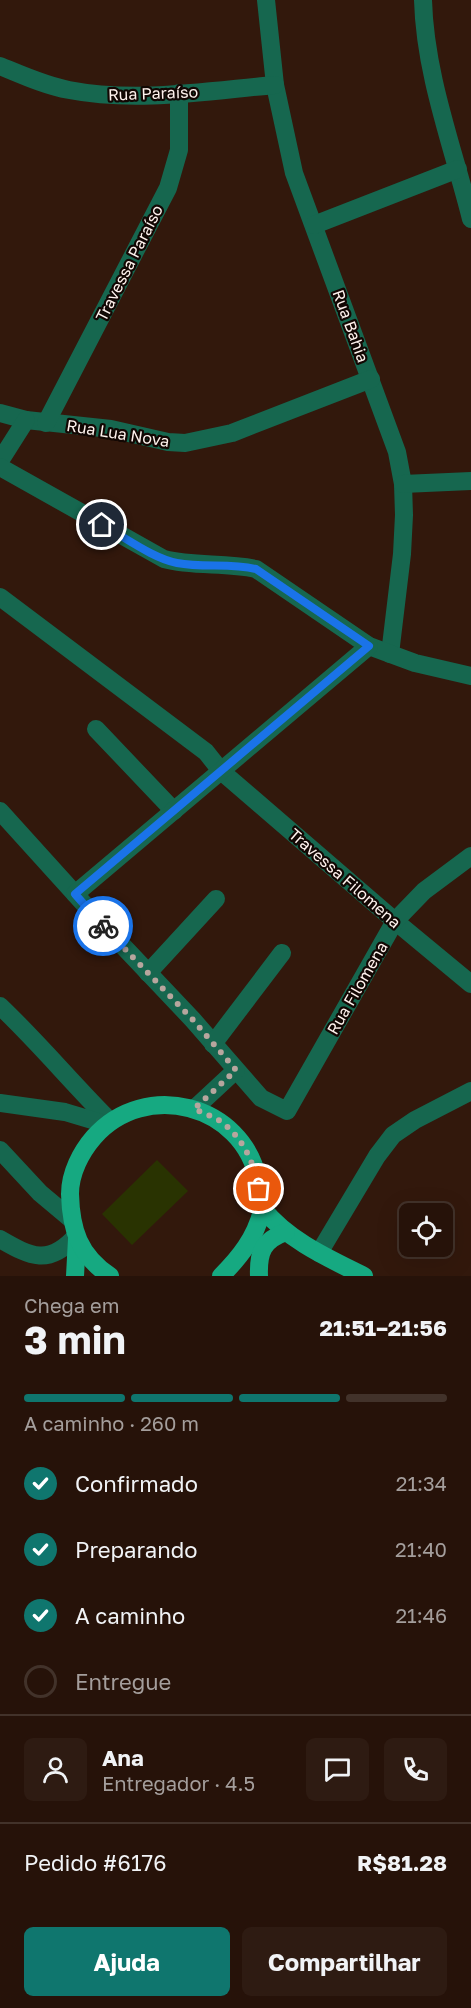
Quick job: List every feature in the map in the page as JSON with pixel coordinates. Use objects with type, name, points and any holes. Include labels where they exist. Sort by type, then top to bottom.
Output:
[{"type":"main road","points":[[75,1276],[70,1184],[82,1151],[108,1123],[136,1108],[165,1104],[194,1109],[220,1122],[242,1143],[255,1168],[263,1209],[242,1255],[221,1276]]},
{"type":"main road","points":[[263,1209],[286,1232],[319,1253],[364,1276]]},
{"type":"main road","points":[[74,1230],[97,1267],[110,1276]]},
{"type":"main road","points":[[259,1276],[258,1263],[263,1246],[274,1236],[286,1232]]},
{"type":"street","name":"Rua Bahia","points":[[266,0],[274,85],[294,174],[396,452],[404,484],[402,554],[390,654]]},
{"type":"street","points":[[423,0],[432,66],[442,114],[471,219]]},
{"type":"street","name":"Rua Paraíso","points":[[0,66],[68,90],[111,96],[274,85]]},
{"type":"street","name":"Travessa Paraíso","points":[[46,423],[168,188],[179,150],[179,93]]},
{"type":"street","points":[[314,225],[458,169]]},
{"type":"street","name":"Rua Lua Nova","points":[[0,413],[26,420],[111,429],[168,442],[185,443],[232,433],[370,379]]},
{"type":"street","points":[[0,461],[26,420]]},
{"type":"street","points":[[0,467],[164,559],[178,563],[241,566],[256,569],[369,646],[415,663],[471,676]]},
{"type":"street","points":[[404,484],[471,481]]},
{"type":"street","name":"Travessa Filomena","points":[[0,597],[206,752],[221,771],[471,984]]},
{"type":"street","points":[[75,894],[369,646]]},
{"type":"street","points":[[96,729],[174,811]]},
{"type":"street","points":[[0,811],[236,1070],[194,1109]]},
{"type":"street","name":"Rua Filomena","points":[[236,1070],[261,1098],[287,1111],[395,921],[424,891],[471,855]]},
{"type":"street","points":[[148,973],[216,899]]},
{"type":"street","points":[[213,1044],[282,953]]},
{"type":"street","points":[[0,1006],[53,1058],[108,1123]]},
{"type":"street","points":[[319,1253],[377,1156],[393,1135],[415,1120],[471,1091]]},
{"type":"street","points":[[0,1103],[64,1112],[108,1123]]},
{"type":"street","points":[[0,1150],[74,1230],[39,1249],[25,1253],[0,1239]]},
{"type":"green space","points":[[157,1160],[188,1191],[132,1245],[102,1214]]},
{"type":"way so far","points":[[103,926],[193,1020],[236,1070],[194,1109],[220,1122],[242,1143],[255,1168],[259,1189]]},
{"type":"route","points":[[102,525],[164,559],[178,563],[225,564],[256,569],[369,646],[75,894],[103,926]]}]
